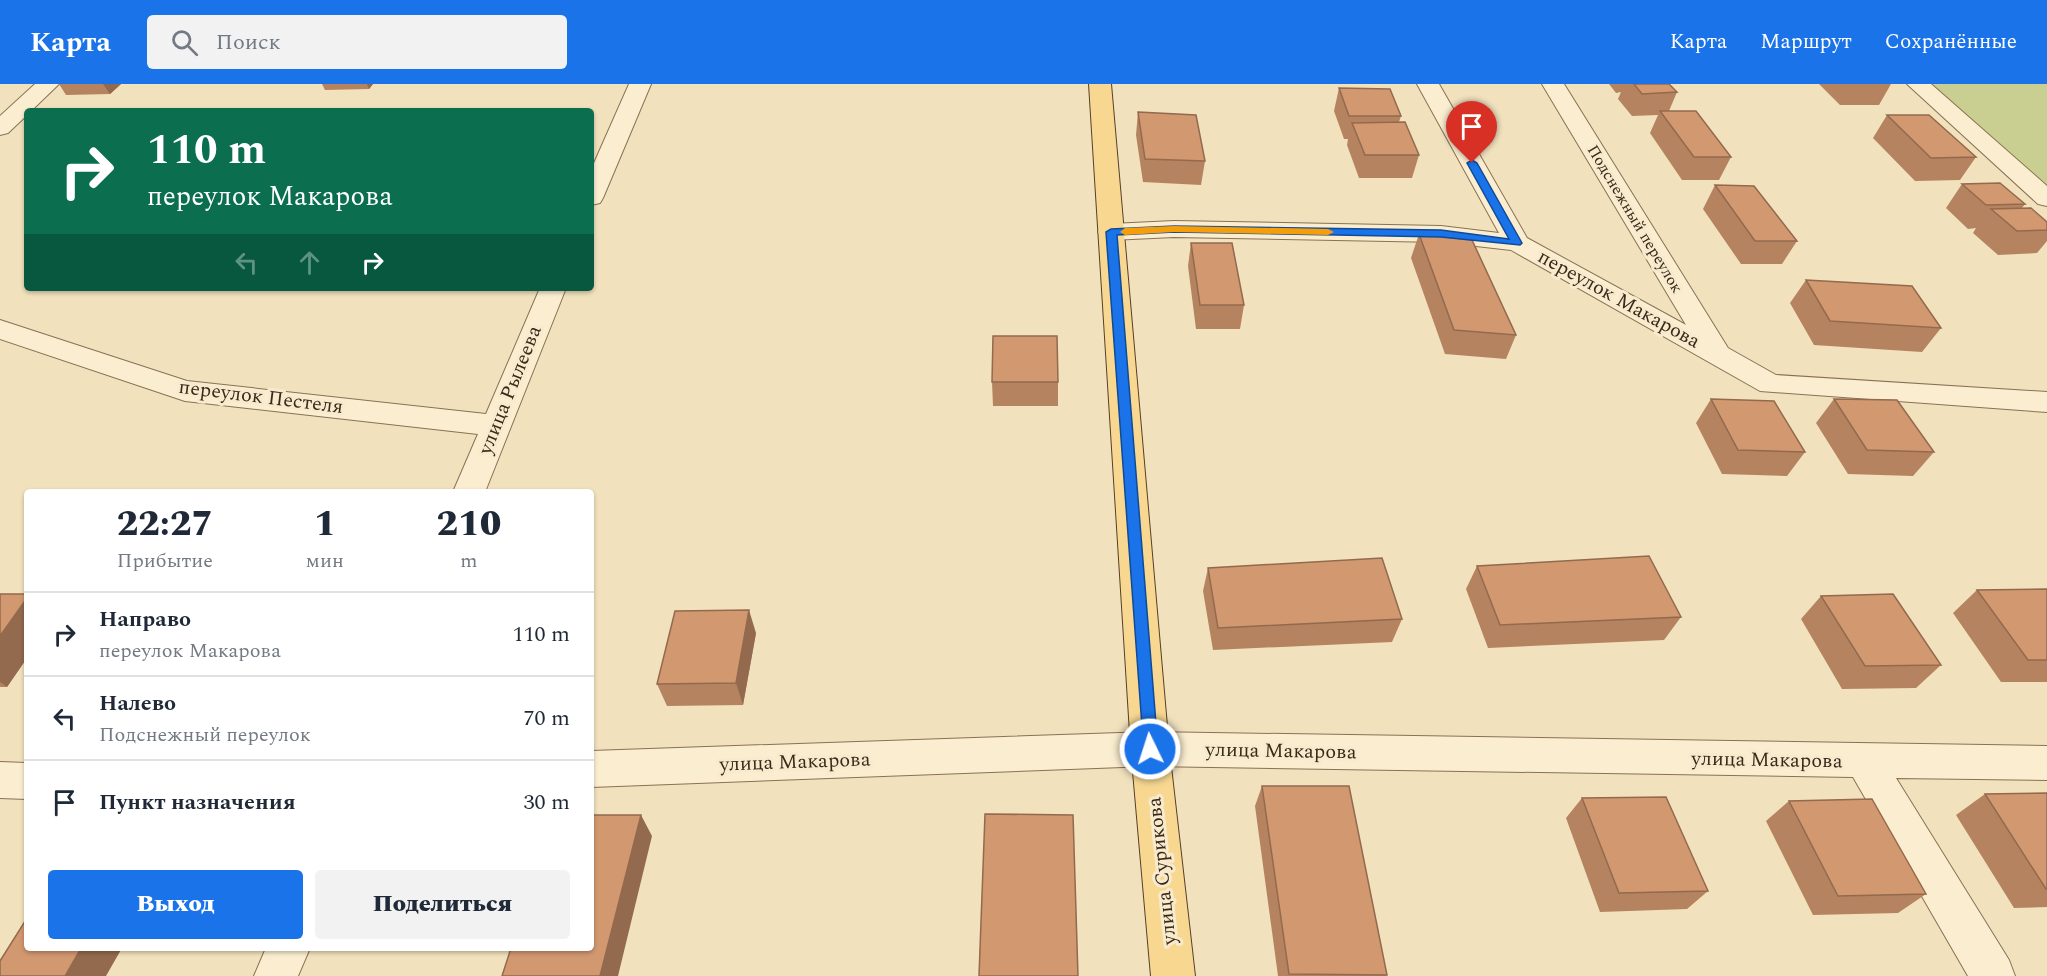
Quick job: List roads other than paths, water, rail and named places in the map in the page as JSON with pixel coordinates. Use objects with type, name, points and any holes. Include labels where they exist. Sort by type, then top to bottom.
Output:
[{"type":"main road","name":"улица Сурикова","points":[[1100,84],[1150,749],[1173,976]]},
{"type":"street","points":[[0,129],[48,84]]},
{"type":"street","points":[[594,191],[640,84]]},
{"type":"street","points":[[1428,84],[1517,243]]},
{"type":"street","name":"Подснежный переулок","points":[[1553,84],[1717,354]]},
{"type":"street","points":[[1918,84],[2047,199]]},
{"type":"street","name":"переулок Макарова","points":[[1111,232],[1174,229],[1441,234],[1517,243],[1770,384],[2047,402]]},
{"type":"street","name":"улица Рылеева","points":[[470,489],[494,425],[552,291]]},
{"type":"street","name":"переулок Пестеля","points":[[0,329],[184,391],[494,425]]},
{"type":"street","name":"улица Макарова","points":[[594,769],[1150,749],[2047,763]]},
{"type":"street","name":"улица Макарова","points":[[1864,761],[1993,976]]},
{"type":"street","points":[[0,780],[24,781]]},
{"type":"street","points":[[276,976],[287,951]]}]
